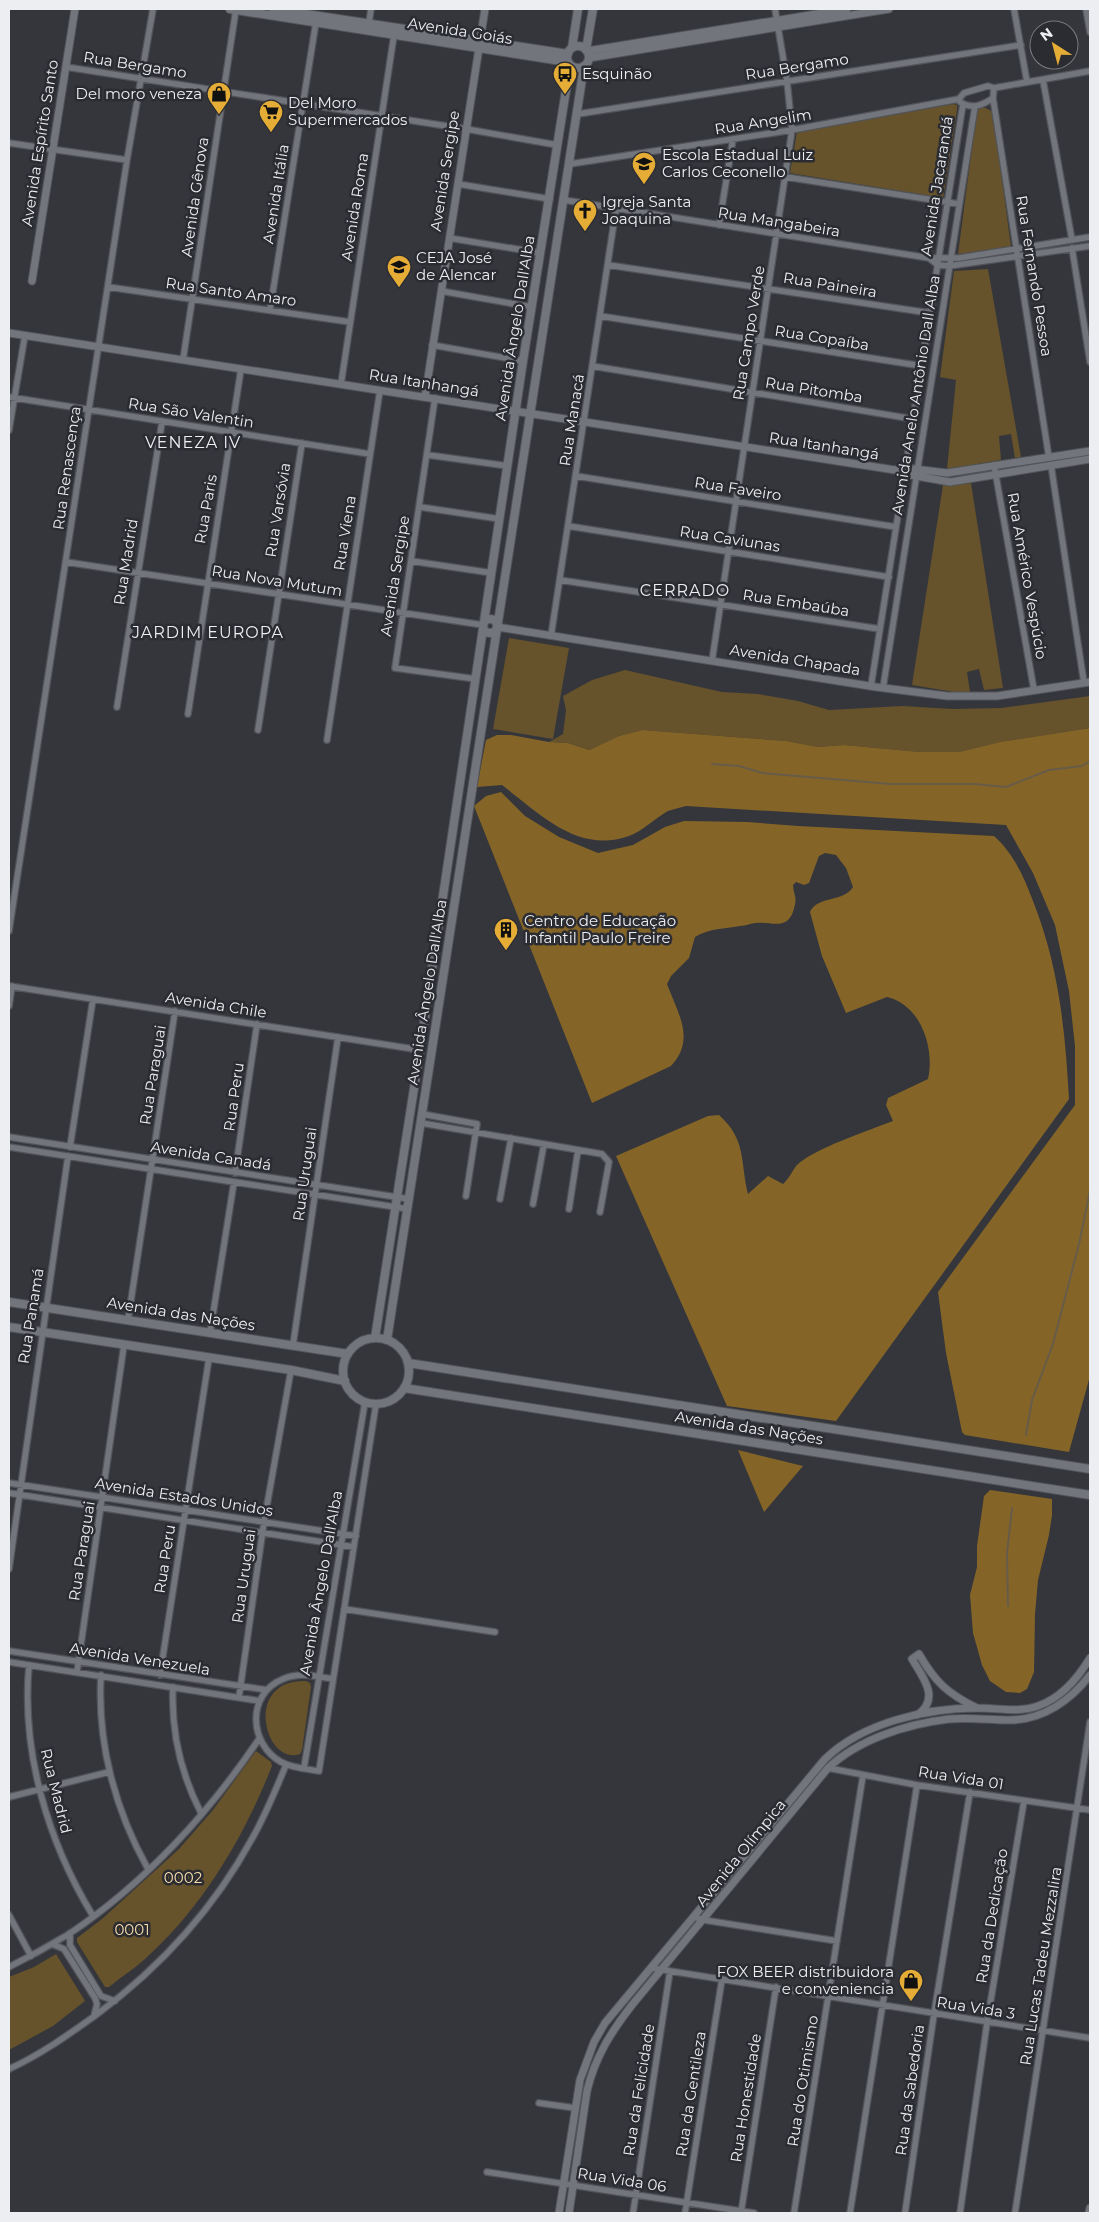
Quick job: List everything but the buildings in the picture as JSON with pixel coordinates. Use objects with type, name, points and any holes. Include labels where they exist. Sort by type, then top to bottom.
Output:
[{"type":"main road","name":"Avenida Goiás","points":[[234,9],[394,35],[570,51]]},
{"type":"main road","name":"Avenida Goiás","points":[[273,9],[369,23],[479,44],[569,64]]},
{"type":"main road","points":[[578,9],[569,64],[576,68],[584,66],[593,9]]},
{"type":"main road","points":[[570,51],[580,47],[587,53]]},
{"type":"main road","name":"Avenida Ângelo Dall'Alba","points":[[375,1338],[398,1198],[569,64]]},
{"type":"main road","name":"Avenida Ângelo Dall'Alba","points":[[387,1340],[584,66]]},
{"type":"main road","points":[[550,199],[559,202],[564,200]]},
{"type":"main road","points":[[484,625],[484,629],[489,633],[493,632],[497,627]]},
{"type":"main road","name":"Avenida das Nações","points":[[9,1302],[348,1354]]},
{"type":"main road","points":[[9,1327],[290,1370],[345,1381]]},
{"type":"main road","points":[[375,1338],[387,1340],[401,1348],[408,1363],[408,1380],[397,1397],[387,1402],[376,1404],[365,1402],[356,1397],[345,1381],[344,1368],[348,1354],[359,1343],[375,1338]]},
{"type":"main road","name":"Avenida das Nações","points":[[408,1363],[1090,1469]]},
{"type":"main road","name":"Avenida das Nações","points":[[404,1388],[1090,1495]]},
{"type":"street","name":"Avenida Espírito Santo","points":[[32,281],[75,9]]},
{"type":"street","name":"Rua Renascença","points":[[9,930],[108,286],[153,9]]},
{"type":"street","name":"Avenida Gênova","points":[[184,360],[234,9]]},
{"type":"street","points":[[369,23],[371,9]]},
{"type":"street","name":"Avenida Sergipe","points":[[425,397],[485,9]]},
{"type":"street","name":"Rua Campo Verde","points":[[712,661],[792,130],[787,81],[775,9]]},
{"type":"street","points":[[587,53],[847,9]]},
{"type":"street","points":[[587,53],[778,28],[889,9]]},
{"type":"street","points":[[1014,9],[1027,82]]},
{"type":"street","points":[[1086,9],[1090,32]]},
{"type":"street","name":"Avenida Itália","points":[[270,310],[316,22]]},
{"type":"street","name":"Avenida Roma","points":[[340,384],[394,35]]},
{"type":"street","name":"Rua Bergamo","points":[[578,114],[1021,45]]},
{"type":"street","name":"Rua Bergamo","points":[[66,67],[466,129],[557,145]]},
{"type":"street","points":[[993,98],[975,106],[961,102],[964,93],[970,90],[988,86],[994,88],[1090,71]]},
{"type":"street","points":[[1043,80],[1072,240]]},
{"type":"street","name":"Rua Fernando Pessoa","points":[[994,88],[993,98],[1087,683]]},
{"type":"street","name":"Rua Angelim","points":[[570,164],[961,102]]},
{"type":"street","name":"Avenida Jacarandá","points":[[871,686],[938,265],[961,102]]},
{"type":"street","name":"Avenida Anelo Antônio Dall Alba","points":[[883,688],[975,106]]},
{"type":"street","points":[[719,225],[733,139]]},
{"type":"street","points":[[9,143],[128,160]]},
{"type":"street","points":[[786,177],[959,204]]},
{"type":"street","points":[[458,184],[550,199]]},
{"type":"street","name":"Rua Mangabeira","points":[[564,200],[929,258],[959,258],[1017,248]]},
{"type":"street","name":"Rua Manacá","points":[[551,636],[616,209]]},
{"type":"street","points":[[1017,248],[1090,237]]},
{"type":"street","points":[[449,238],[541,253]]},
{"type":"street","points":[[929,258],[938,265],[949,266],[1090,246]]},
{"type":"street","points":[[1072,248],[1090,362]]},
{"type":"street","name":"Rua Paineira","points":[[608,265],[930,313]]},
{"type":"street","name":"Rua Santo Amaro","points":[[108,286],[350,322]]},
{"type":"street","points":[[441,291],[532,307]]},
{"type":"street","name":"Rua Copaíba","points":[[600,316],[922,366]]},
{"type":"street","name":"Rua Itanhangá","points":[[9,333],[435,398],[744,448],[905,471],[950,482],[995,469],[1050,461],[1090,459]]},
{"type":"street","points":[[9,430],[12,397],[25,335]]},
{"type":"street","points":[[432,345],[523,361]]},
{"type":"street","name":"Rua Pitomba","points":[[592,366],[913,419]]},
{"type":"street","name":"Rua Paris","points":[[188,714],[241,368]]},
{"type":"street","name":"Rua Viena","points":[[327,740],[380,390]]},
{"type":"street","name":"Rua São Valentin","points":[[12,397],[370,454]]},
{"type":"street","name":"Avenida Sergipe","points":[[435,398],[395,668],[476,676]]},
{"type":"street","name":"Rua Madrid","points":[[117,707],[162,422]]},
{"type":"street","name":"Rua Varsóvia","points":[[258,730],[302,443]]},
{"type":"street","name":"Rua Itanhangá","points":[[1050,461],[1090,451]]},
{"type":"street","points":[[428,455],[508,466]]},
{"type":"street","name":"Rua Américo Vespúcio","points":[[995,469],[1034,690]]},
{"type":"street","name":"Rua Faveiro","points":[[576,476],[896,527]]},
{"type":"street","points":[[420,507],[500,519]]},
{"type":"street","name":"Rua Caviunas","points":[[568,526],[888,577]]},
{"type":"street","points":[[411,561],[492,574]]},
{"type":"street","name":"Rua Nova Mutum","points":[[66,562],[484,625]]},
{"type":"street","name":"Rua Embaúba","points":[[560,580],[880,629]]},
{"type":"street","name":"Avenida Chapada","points":[[497,627],[883,688],[968,697],[997,696],[1087,683]]},
{"type":"street","points":[[879,638],[884,640],[891,638]]},
{"type":"street","points":[[9,1006],[10,986]]},
{"type":"street","name":"Avenida Chile","points":[[10,986],[420,1050]]},
{"type":"street","points":[[70,1147],[93,999]]},
{"type":"street","name":"Rua Paraguai","points":[[128,1320],[175,1012]]},
{"type":"street","name":"Rua Peru","points":[[236,1172],[257,1024]]},
{"type":"street","name":"Rua Uruguai","points":[[293,1345],[338,1037]]},
{"type":"street","points":[[422,1118],[477,1124],[466,1196]]},
{"type":"street","points":[[422,1118],[476,1132],[602,1154],[608,1162],[600,1212]]},
{"type":"street","name":"Avenida Canadá","points":[[9,1137],[409,1199]]},
{"type":"street","points":[[500,1199],[511,1138]]},
{"type":"street","points":[[534,1204],[544,1144]]},
{"type":"street","name":"Avenida Canadá","points":[[9,1147],[408,1208]]},
{"type":"street","points":[[569,1209],[578,1150]]},
{"type":"street","name":"Rua Panamá","points":[[9,1569],[68,1156]]},
{"type":"street","points":[[210,1333],[234,1182]]},
{"type":"street","name":"Rua Paraguai","points":[[77,1672],[124,1345]]},
{"type":"street","name":"Rua Peru","points":[[160,1675],[208,1358]]},
{"type":"street","name":"Rua Uruguai","points":[[239,1697],[264,1522],[290,1370]]},
{"type":"street","name":"Avenida Ângelo Dall'Alba","points":[[365,1402],[304,1768],[319,1771],[376,1404]]},
{"type":"street","name":"Avenida Estados Unidos","points":[[9,1482],[356,1536]]},
{"type":"street","name":"Avenida Estados Unidos","points":[[9,1492],[354,1547]]},
{"type":"street","points":[[344,1609],[496,1632]]},
{"type":"street","name":"Avenida Venezuela","points":[[9,1651],[267,1690]]},
{"type":"street","name":"Avenida Olímpica","points":[[916,1716],[921,1713],[928,1701],[929,1687],[916,1657],[944,1689],[977,1708]]},
{"type":"street","name":"Avenida Olímpica","points":[[559,2213],[582,2072],[594,2042],[605,2023],[833,1751],[865,1732],[916,1716],[977,1708],[1024,1710],[1040,1706],[1071,1685],[1090,1658]]},
{"type":"street","name":"Avenida Venezuela","points":[[9,1662],[260,1701]]},
{"type":"street","name":"Rua Madrid","points":[[29,1665],[27,1719],[40,1789],[58,1849],[76,1888],[93,1916]]},
{"type":"street","points":[[101,1675],[101,1722],[109,1772],[135,1846],[148,1869]]},
{"type":"street","name":"Avenida Olímpica","points":[[569,2213],[582,2115],[591,2073],[597,2058],[618,2023],[828,1768],[848,1752],[900,1729],[950,1719],[1012,1720],[1041,1714],[1062,1703],[1090,1675]]},
{"type":"street","points":[[304,1768],[286,1765],[267,1750],[259,1739],[256,1721],[260,1701],[267,1690],[275,1683],[294,1676],[333,1679]]},
{"type":"street","points":[[173,1687],[172,1715],[178,1751],[187,1782],[201,1813]]},
{"type":"street","name":"Rua Lucas Tadeu Mezzalira","points":[[1015,2213],[1090,1722]]},
{"type":"street","points":[[9,1967],[70,1933],[148,1869],[201,1813],[259,1739]]},
{"type":"street","points":[[9,2069],[65,2038],[115,2001],[174,1949],[209,1907],[253,1838],[286,1765]]},
{"type":"street","name":"Rua Vida 01","points":[[828,1768],[863,1776],[1090,1810]]},
{"type":"street","points":[[9,1797],[109,1772]]},
{"type":"street","name":"Rua do Otimismo","points":[[794,2213],[863,1776]]},
{"type":"street","points":[[850,2213],[917,1784]]},
{"type":"street","name":"Rua da Sabedoria","points":[[904,2213],[970,1792]]},
{"type":"street","name":"Rua da Dedicação","points":[[960,2213],[987,2023],[1024,1801]]},
{"type":"street","points":[[9,1915],[31,1956]]},
{"type":"street","points":[[694,1917],[837,1941]]},
{"type":"street","points":[[70,1933],[70,1945],[101,1996],[115,2001]]},
{"type":"street","points":[[52,1944],[64,1948],[95,1998],[97,2004],[94,2016]]},
{"type":"street","name":"Rua Vida 3","points":[[651,1968],[1090,2038]]},
{"type":"street","name":"Rua da Felicidade","points":[[633,2213],[670,1971]]},
{"type":"street","name":"Rua da Gentileza","points":[[686,2213],[722,1979]]},
{"type":"street","name":"Rua Honestidade","points":[[741,2212],[776,1987]]},
{"type":"street","points":[[539,2103],[575,2108]]},
{"type":"street","name":"Rua Vida 06","points":[[487,2172],[754,2213]]},
{"type":"street","points":[[1090,2208],[1090,2213]]},
{"type":"green space","points":[[953,104],[957,105],[957,110],[943,198],[790,173],[797,132]]},
{"type":"green space","points":[[986,108],[993,112],[1011,247],[958,254],[977,110]]},
{"type":"green space","points":[[988,269],[1021,457],[1015,458],[1011,434],[999,436],[1001,460],[947,469],[956,380],[940,377],[954,271]]},
{"type":"green space","points":[[971,483],[1003,688],[984,690],[979,669],[967,672],[970,692],[954,692],[912,685],[943,485]]},
{"type":"green space","points":[[509,638],[569,648],[553,739],[493,729]]},
{"type":"green space","points":[[625,670],[722,692],[758,694],[798,701],[829,710],[902,706],[953,709],[1001,708],[1090,696],[1090,728],[1000,742],[959,752],[920,752],[844,745],[818,747],[786,741],[642,730],[619,736],[591,750],[568,743],[549,742],[563,734],[566,710],[563,696],[592,680]]},
{"type":"green space","points":[[306,1681],[310,1683],[311,1687],[302,1750],[300,1754],[288,1755],[277,1748],[270,1736],[266,1722],[267,1707],[273,1693],[286,1684]]},
{"type":"green space","points":[[256,1751],[271,1762],[272,1766],[235,1845],[220,1870],[166,1939],[145,1959],[109,1987],[105,1987],[77,1942],[77,1938],[102,1919],[179,1849],[213,1810]]},
{"type":"green space","points":[[56,1954],[85,2001],[53,2026],[9,2050],[9,1977],[34,1967]]},
{"type":"shaded area","points":[[1090,728],[1090,1376],[1069,1452],[965,1435],[962,1432],[946,1353],[938,1292],[1075,1105],[1075,1046],[1069,991],[1055,925],[1033,873],[1006,825],[686,806],[668,811],[629,836],[610,840],[593,840],[576,835],[545,819],[502,785],[477,787],[486,740],[497,735],[511,735],[549,742],[568,743],[590,750],[619,736],[642,730],[786,741],[818,747],[844,745],[920,752],[959,752],[1000,742]]},
{"type":"shaded area","points":[[501,792],[525,816],[559,837],[598,853],[633,845],[665,827],[684,821],[747,822],[994,836],[1018,866],[1042,926],[1055,974],[1063,1023],[1069,1099],[836,1421],[727,1406],[616,1156],[708,1116],[719,1115],[728,1124],[738,1143],[748,1194],[768,1176],[783,1184],[797,1165],[805,1159],[842,1140],[893,1121],[886,1105],[888,1098],[928,1079],[930,1067],[927,1042],[917,1018],[899,1002],[887,997],[846,1013],[822,956],[810,912],[819,903],[849,892],[853,887],[846,868],[836,855],[825,853],[819,856],[809,883],[804,885],[796,882],[793,885],[796,899],[795,904],[793,913],[785,922],[780,924],[754,923],[712,930],[695,937],[689,958],[671,976],[667,984],[680,1016],[684,1036],[678,1056],[671,1066],[592,1103],[474,806],[486,796]]},
{"type":"shaded area","points":[[738,1450],[803,1466],[764,1512]]},
{"type":"shaded area","points":[[990,1490],[1052,1499],[1049,1535],[1038,1580],[1035,1614],[1034,1672],[1027,1689],[1020,1693],[1006,1692],[990,1681],[982,1665],[973,1633],[970,1595],[977,1567],[977,1546],[984,1496]]},
{"type":"waterway","points":[[712,764],[739,766],[762,773],[890,784],[975,784],[1006,787],[1049,770],[1082,766],[1090,761]]},
{"type":"waterway","points":[[1026,1435],[1032,1400],[1053,1344],[1079,1244],[1090,1191]]},
{"type":"waterway","points":[[1008,1606],[1007,1553],[1012,1508]]},
{"type":"place","name":"Esquinão","points":[[565,95]]},
{"type":"place","name":"Del moro veneza","points":[[219,115]]},
{"type":"place","name":"Del Moro Supermercados","points":[[271,133]]},
{"type":"place","name":"Escola Estadual Luiz Carlos Ceconello","points":[[644,185]]},
{"type":"place","name":"Igreja Santa Joaquina","points":[[585,232]]},
{"type":"place","name":"CEJA José de Alencar","points":[[399,288]]},
{"type":"place","name":"Centro de Educação Infantil Paulo Freire","points":[[506,951]]},
{"type":"place","name":"FOX BEER distribuidora e conveniencia","points":[[911,2002]]},
{"type":"district","name":"VENEZA IV","points":[[193,442]]},
{"type":"district","name":"CERRADO","points":[[685,590]]},
{"type":"district","name":"JARDIM EUROPA","points":[[208,632]]},
{"type":"park label","name":"0002","points":[[183,1878]]},
{"type":"park label","name":"0001","points":[[132,1930]]}]
